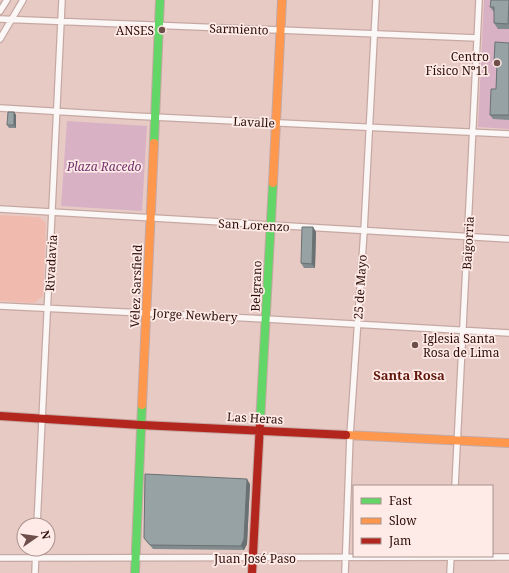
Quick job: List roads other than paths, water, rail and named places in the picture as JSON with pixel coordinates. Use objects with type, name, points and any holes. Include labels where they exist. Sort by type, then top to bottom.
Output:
[{"type":"main road","name":"Vélez Sarsfield","points":[[135,573],[160,0]]},
{"type":"main road","name":"Belgrano","points":[[252,573],[282,0]]},
{"type":"main road","name":"Las Heras","points":[[0,416],[141,425],[509,444]]},
{"type":"street","points":[[0,11],[7,0]]},
{"type":"street","points":[[0,39],[23,0]]},
{"type":"street","name":"Rivadavia","points":[[37,517],[62,0]]},
{"type":"street","name":"25 de Mayo","points":[[345,573],[350,435],[364,231],[376,0]]},
{"type":"street","name":"Baigorria","points":[[455,485],[479,0]]},
{"type":"street","name":"Sarmiento","points":[[0,19],[62,20],[159,26],[477,38]]},
{"type":"street","name":"Lavalle","points":[[0,108],[509,134]]},
{"type":"street","name":"San Lorenzo","points":[[0,209],[468,238],[509,239]]},
{"type":"street","name":"Jorge Newbery","points":[[0,306],[509,333]]},
{"type":"street","points":[[450,573],[451,557]]},
{"type":"street","name":"Juan José Paso","points":[[0,558],[509,557]]},
{"type":"street","points":[[35,573],[36,559]]},
{"type":"place","name":"ANSES","points":[[162,30]]},
{"type":"place","name":"Centro Físico Nº11","points":[[497,63]]},
{"type":"place","name":"Iglesia Santa Rosa de Lima","points":[[415,345]]},
{"type":"district","name":"Santa Rosa","points":[[409,375]]},
{"type":"park label","name":"Plaza Racedo","points":[[104,166]]}]
